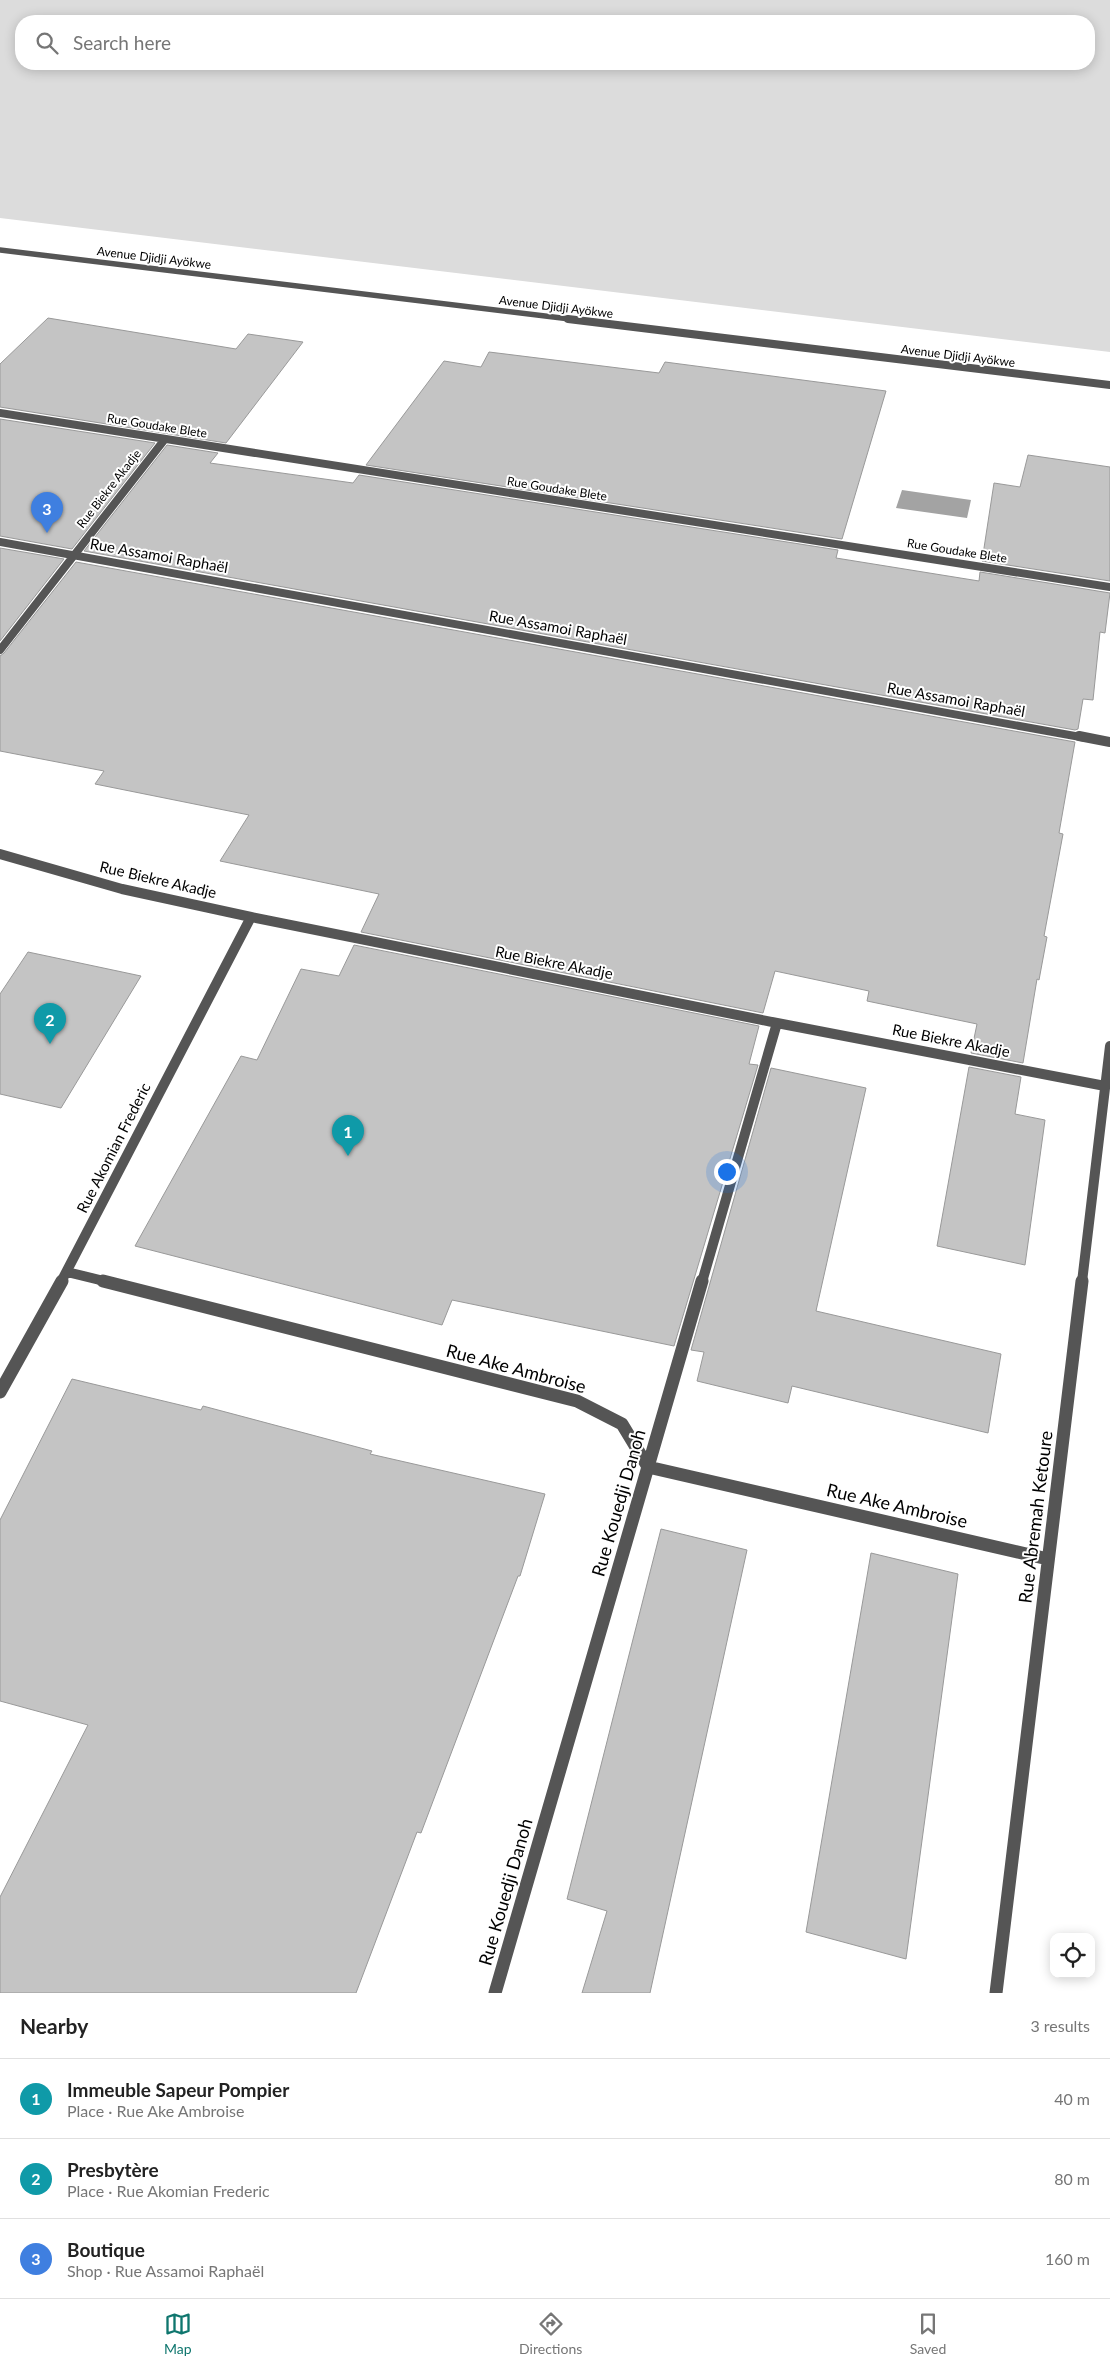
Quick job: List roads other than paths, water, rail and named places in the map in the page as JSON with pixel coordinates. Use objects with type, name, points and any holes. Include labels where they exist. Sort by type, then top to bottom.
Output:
[{"type":"street","name":"Avenue Djidji Ayökwe","points":[[0,250],[1110,385]]},
{"type":"street","name":"Rue Goudake Blete","points":[[0,413],[1110,587]]},
{"type":"street","name":"Rue Biekre Akadje","points":[[0,650],[165,439]]},
{"type":"street","name":"Rue Assamoi Raphaël","points":[[0,542],[1110,742]]},
{"type":"street","name":"Rue Biekre Akadje","points":[[0,854],[122,889],[251,917],[777,1023],[1105,1086]]},
{"type":"street","name":"Rue Akomian Frederic","points":[[0,1392],[67,1272],[251,917]]},
{"type":"street","name":"Rue Kouedji Danoh","points":[[495,1993],[777,1023]]},
{"type":"street","name":"Rue Abremah Ketoure","points":[[996,1993],[1110,1046]]},
{"type":"street","name":"Rue Ake Ambroise","points":[[67,1272],[577,1401],[622,1424],[648,1467],[1048,1559]]},
{"type":"place","name":"Boutique","points":[[47,533]]},
{"type":"place","name":"Presbytère","points":[[50,1044]]},
{"type":"place","name":"Immeuble Sapeur Pompier","points":[[348,1156]]}]
